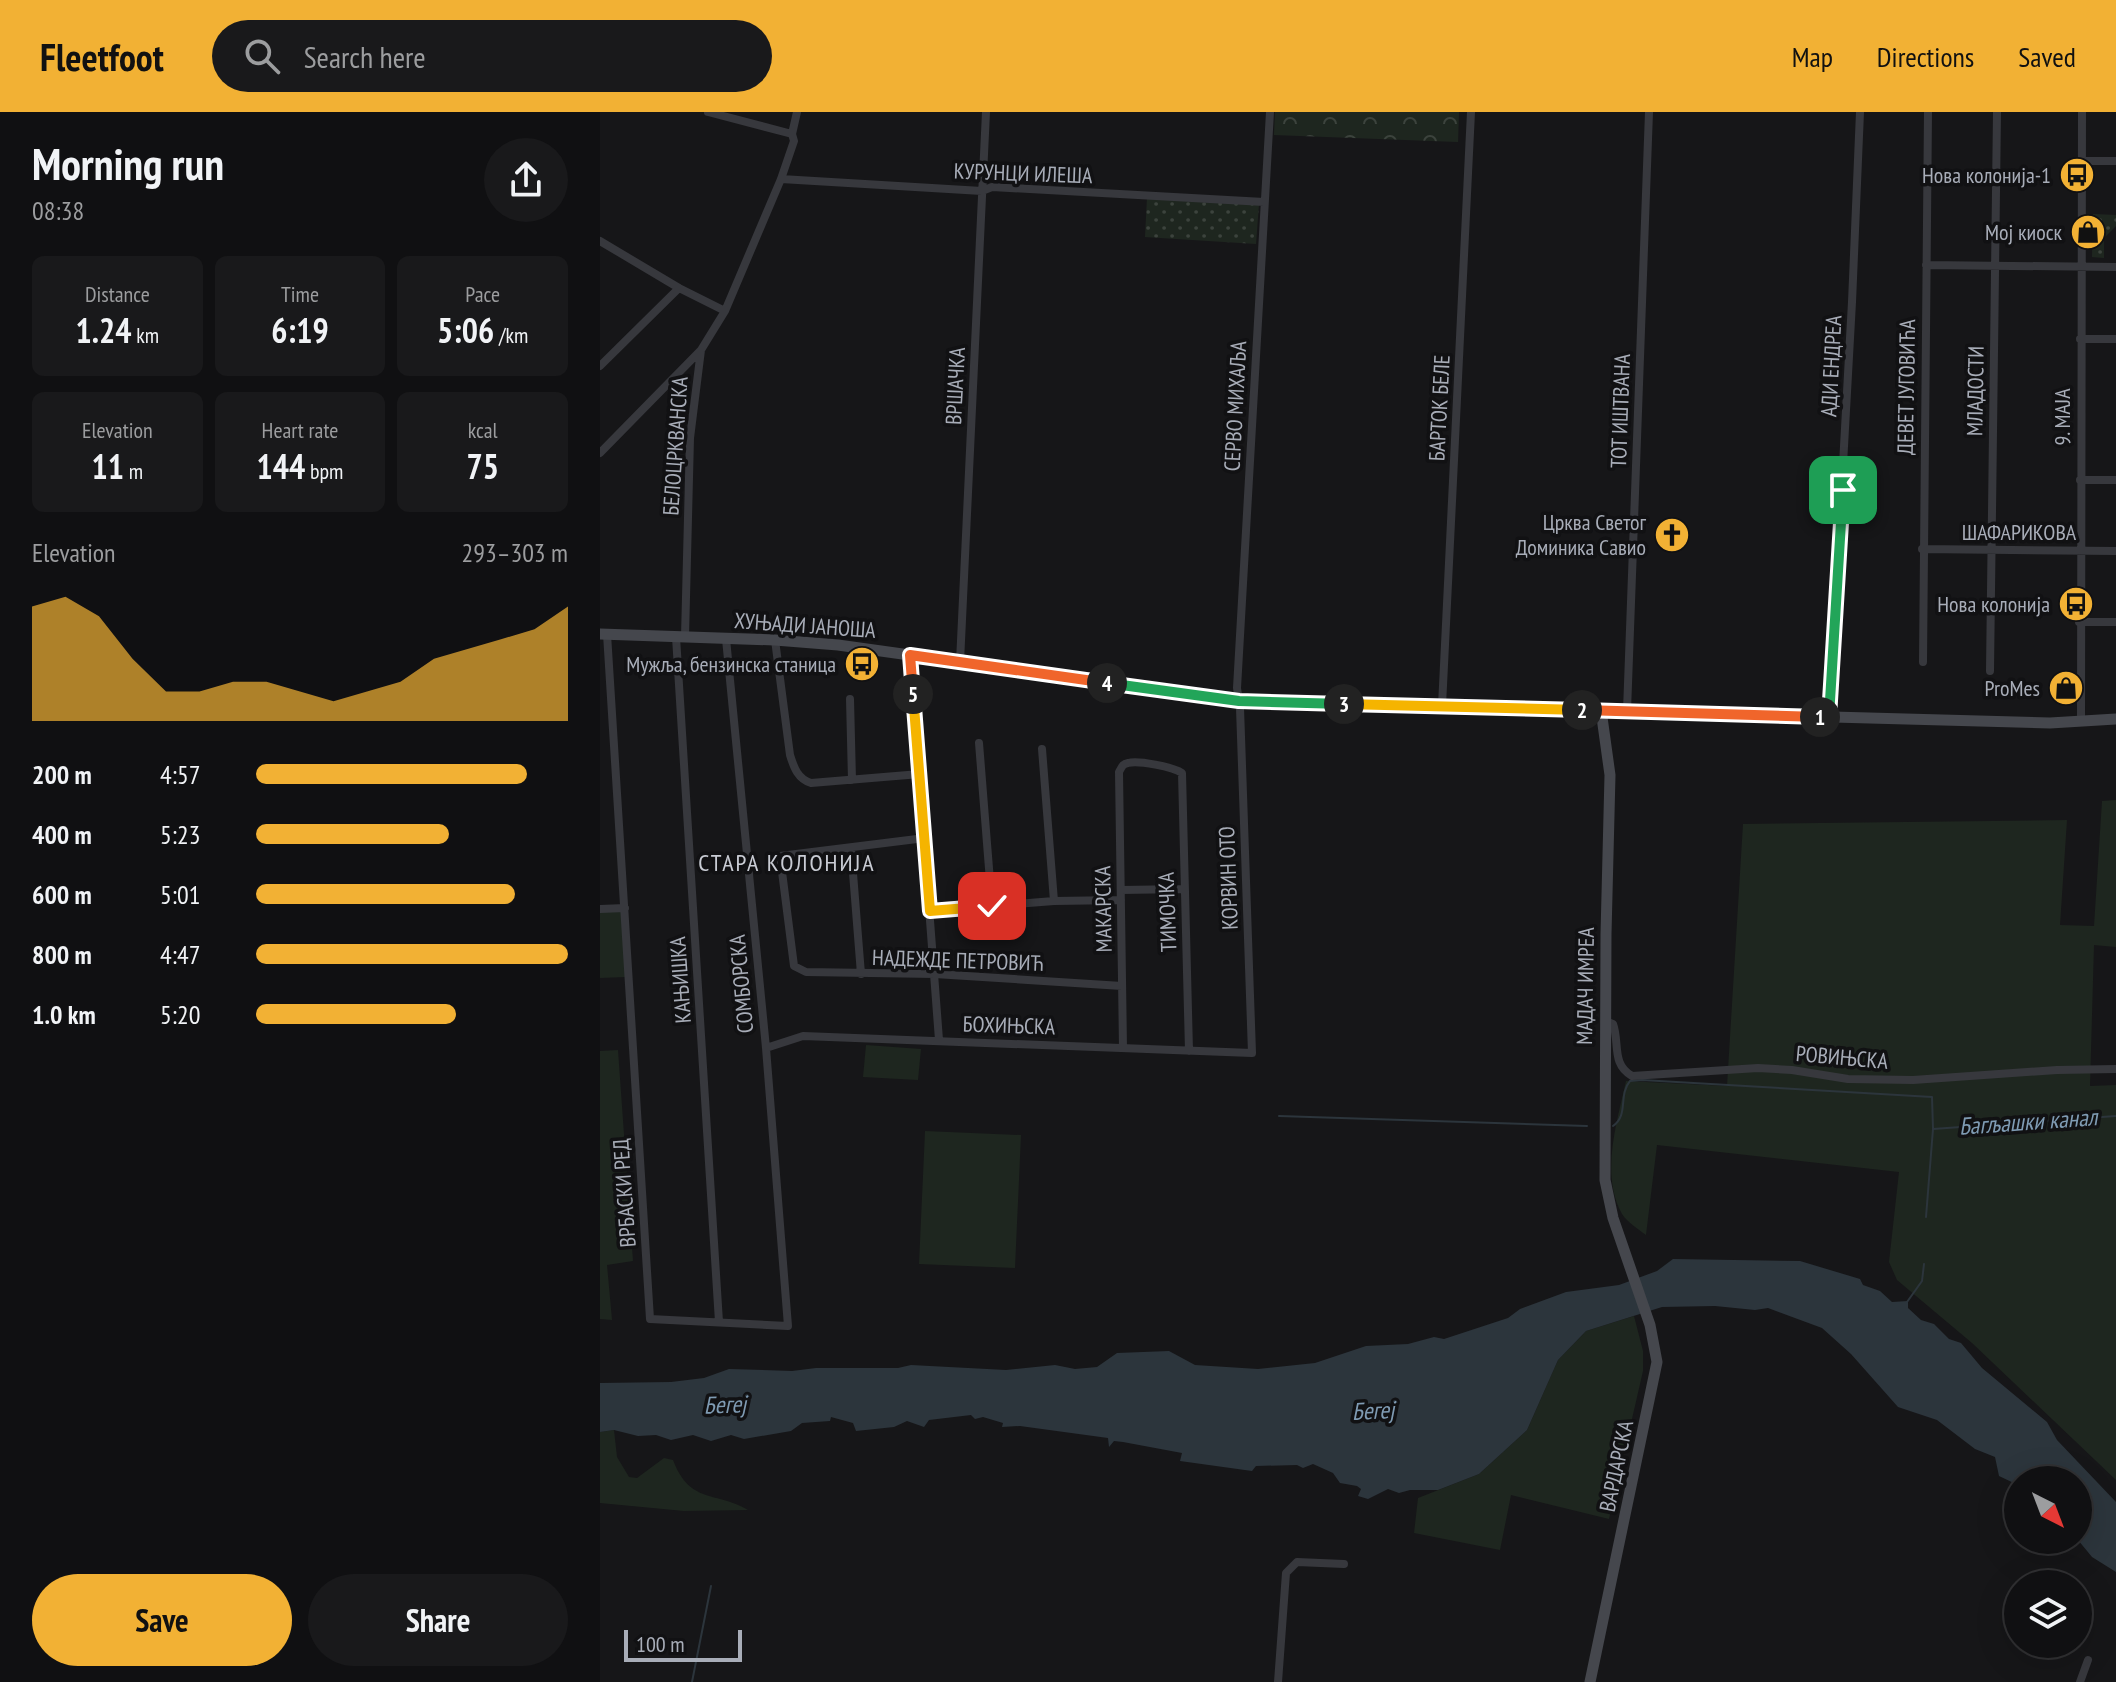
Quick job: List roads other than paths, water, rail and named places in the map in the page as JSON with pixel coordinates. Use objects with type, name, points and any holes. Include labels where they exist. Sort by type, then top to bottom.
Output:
[{"type":"street","points":[[708,112],[792,134],[797,112]]},
{"type":"street","name":"ВРШАЧКА","points":[[960,662],[986,112]]},
{"type":"street","name":"СЕРВО МИХАЉА","points":[[1239,701],[1237,673],[1270,112]]},
{"type":"street","name":"БАРТОК БЕЛЕ","points":[[1442,706],[1471,112]]},
{"type":"street","name":"ТОТ ИШТВАНА","points":[[1627,711],[1649,112]]},
{"type":"street","name":"АДИ ЕНДРЕА","points":[[1829,717],[1860,112]]},
{"type":"street","name":"ДЕВЕТ ЈУГОВИЋА","points":[[1923,662],[1928,112]]},
{"type":"street","name":"МЛАДОСТИ","points":[[1990,671],[1997,112]]},
{"type":"street","name":"9. МАЈА","points":[[2081,722],[2082,112]]},
{"type":"street","name":"БЕЛОЦРКВАНСКА","points":[[681,637],[690,438],[701,350],[725,311],[781,179],[794,141],[792,134]]},
{"type":"street","points":[[2081,161],[2116,161]]},
{"type":"street","name":"КУРУНЦИ ИЛЕША","points":[[781,179],[982,191],[992,187],[1264,202]]},
{"type":"street","points":[[600,241],[679,288],[725,311]]},
{"type":"street","points":[[1926,265],[2116,267]]},
{"type":"street","points":[[600,366],[679,288]]},
{"type":"street","points":[[2080,339],[2116,339]]},
{"type":"street","points":[[600,453],[701,350]]},
{"type":"street","points":[[2080,480],[2116,480]]},
{"type":"street","name":"ШАФАРИКОВА","points":[[1922,549],[2116,551]]},
{"type":"street","points":[[2079,622],[2116,622]]},
{"type":"street","name":"ХУЊАДИ ЈАНОША","points":[[604,634],[775,640],[910,655],[1239,701],[1829,717],[2081,722],[2116,719]]},
{"type":"street","name":"ВРБАСКИ РЕД","points":[[604,634],[625,908],[650,1319],[719,1322]]},
{"type":"street","name":"КАЊИШКА","points":[[681,637],[719,1322]]},
{"type":"street","name":"СОМБОРСКА","points":[[719,1322],[788,1326],[766,1048],[726,639]]},
{"type":"street","points":[[775,640],[790,755],[803,781],[811,783],[920,774]]},
{"type":"street","points":[[910,655],[939,1040]]},
{"type":"street","points":[[850,699],[852,780]]},
{"type":"street","name":"КОРВИН ОТО","points":[[1239,701],[1252,1053]]},
{"type":"street","name":"МАДАЧ ИМРЕА","points":[[1601,710],[1610,775],[1605,1180],[1613,1218],[1628,1260]]},
{"type":"street","points":[[979,743],[992,906]]},
{"type":"street","points":[[1042,749],[1054,901]]},
{"type":"street","name":"ТИМОЧКА","points":[[1120,769],[1131,762],[1173,768],[1182,773],[1189,1051]]},
{"type":"street","name":"МАКАРСКА","points":[[1120,769],[1123,1048]]},
{"type":"street","points":[[861,974],[851,848],[925,838]]},
{"type":"street","name":"НАДЕЖДЕ ПЕТРОВИЋ","points":[[851,848],[780,856],[794,966],[806,972],[935,974],[1122,986]]},
{"type":"street","points":[[930,911],[1185,889]]},
{"type":"street","points":[[600,909],[625,908]]},
{"type":"street","name":"РОВИЊСКА","points":[[1605,1021],[1613,1024],[1620,1066],[1632,1076],[1758,1068],[1792,1070],[1831,1078],[1913,1080],[2116,1069]]},
{"type":"street","name":"БОХИЊСКА","points":[[766,1048],[803,1036],[1252,1053]]},
{"type":"street","name":"ВАРДАРСКА","points":[[1590,1682],[1655,1375],[1656,1350],[1628,1260]]},
{"type":"street","points":[[1278,1682],[1286,1573],[1297,1562],[1344,1564]]},
{"type":"street","points":[[2080,1682],[2088,1660]]},
{"type":"water","name":"Бегеј","points":[[1673,1259],[1800,1261],[1860,1279],[1863,1285],[1880,1291],[1892,1302],[1908,1301],[1908,1308],[1921,1320],[1934,1324],[1949,1339],[1961,1343],[1982,1368],[2047,1422],[2057,1440],[2082,1466],[2004,1466],[2004,1478],[1999,1476],[1995,1457],[1975,1449],[1937,1420],[1898,1407],[1851,1354],[1822,1328],[1768,1308],[1755,1310],[1715,1306],[1662,1307],[1586,1331],[1558,1360],[1527,1430],[1479,1474],[1438,1490],[1399,1493],[1388,1489],[1368,1499],[1358,1496],[1361,1489],[1357,1486],[1340,1483],[1333,1473],[1313,1464],[1303,1468],[1297,1465],[1256,1466],[1252,1471],[1180,1461],[1182,1453],[1114,1441],[1109,1447],[1108,1438],[1020,1426],[1002,1427],[1003,1423],[983,1417],[975,1419],[971,1415],[929,1420],[924,1427],[907,1421],[894,1427],[856,1431],[853,1423],[831,1417],[830,1421],[802,1423],[791,1431],[744,1439],[731,1435],[711,1441],[693,1435],[671,1440],[614,1430],[600,1432],[600,1383],[671,1382],[704,1378],[729,1369],[792,1371],[911,1365],[1006,1370],[1055,1365],[1075,1369],[1097,1367],[1117,1353],[1169,1351],[1195,1365],[1258,1369],[1315,1363],[1366,1346],[1408,1344],[1434,1337],[1444,1339],[1508,1318],[1520,1309],[1566,1292],[1619,1285],[1657,1271]]},
{"type":"water","points":[[2092,1477],[2116,1502],[2116,1572],[2090,1554],[2092,1554]]},
{"type":"waterway","points":[[1613,1126],[1621,1116],[1626,1087],[1630,1081],[1642,1080],[1932,1097],[1933,1129]]},
{"type":"waterway","points":[[1279,1116],[1587,1126]]},
{"type":"waterway","name":"Багљашки канал","points":[[1926,1217],[1933,1129],[2116,1116]]},
{"type":"waterway","points":[[1907,1302],[1922,1281],[1924,1264]]},
{"type":"waterway","points":[[692,1682],[711,1586]]},
{"type":"place","name":"Нова колонија-1","points":[[2077,175]]},
{"type":"place","name":"Мој киоск","points":[[2088,232]]},
{"type":"place","name":"Црква Светог Доминика Савио","points":[[1672,535]]},
{"type":"place","name":"Нова колонија","points":[[2076,604]]},
{"type":"place","name":"Мужља, бензинска станица","points":[[862,664]]},
{"type":"place","name":"ProMes","points":[[2066,688]]},
{"type":"district","name":"СТАРА КОЛОНИЈА","points":[[787,863]]}]
